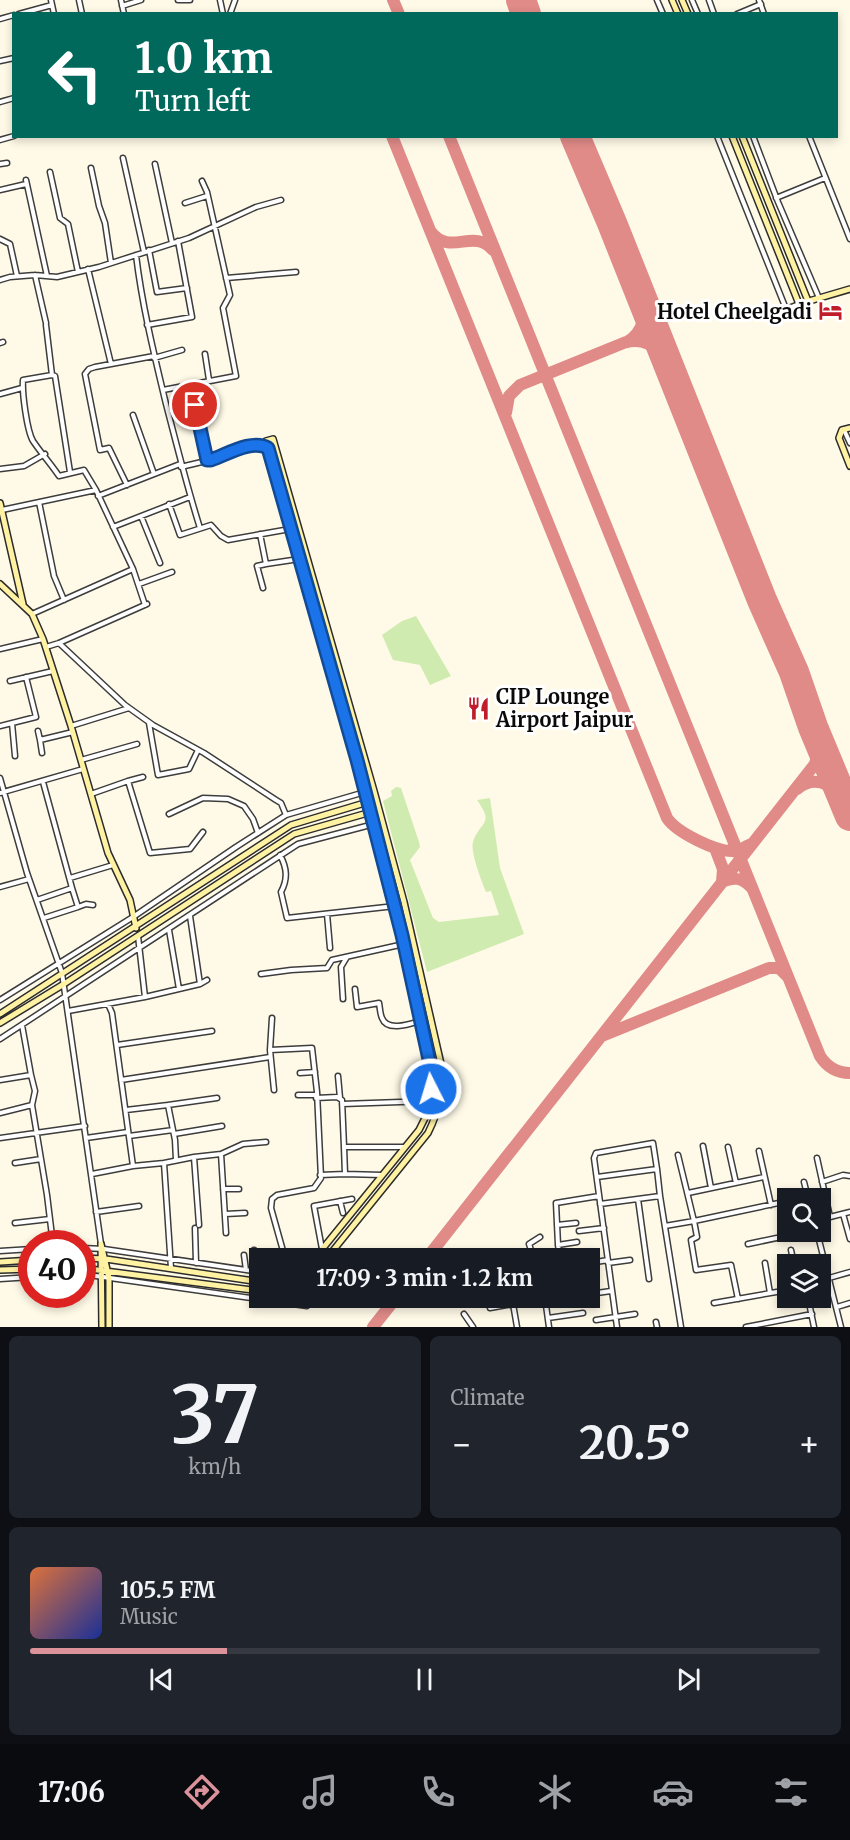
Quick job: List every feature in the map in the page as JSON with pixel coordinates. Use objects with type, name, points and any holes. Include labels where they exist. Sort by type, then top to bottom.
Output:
[{"type":"street","points":[[121,0],[124,12]]},
{"type":"street","points":[[122,6],[141,0]]},
{"type":"street","points":[[178,0],[190,0]]},
{"type":"street","points":[[24,12],[52,2]]},
{"type":"street","points":[[740,12],[760,2]]},
{"type":"street","points":[[718,138],[786,309],[850,289]]},
{"type":"street","points":[[733,138],[799,304]]},
{"type":"street","points":[[743,138],[808,301]]},
{"type":"street","points":[[754,138],[776,198],[819,298]]},
{"type":"street","points":[[810,138],[850,239]]},
{"type":"street","points":[[123,158],[158,292],[187,288]]},
{"type":"street","points":[[0,164],[7,163]]},
{"type":"street","points":[[154,165],[172,243]]},
{"type":"street","points":[[92,168],[99,206],[105,223],[111,263]]},
{"type":"street","points":[[50,172],[60,218],[68,224],[78,272]]},
{"type":"street","points":[[776,198],[826,177]]},
{"type":"street","points":[[163,390],[236,376],[222,308],[230,295],[208,196],[202,181]]},
{"type":"street","points":[[0,190],[26,182],[47,276]]},
{"type":"street","points":[[185,203],[208,196]]},
{"type":"street","points":[[0,280],[35,275],[57,278],[111,263],[178,241],[256,207],[281,200]]},
{"type":"street","points":[[0,239],[10,244],[17,276]]},
{"type":"street","points":[[147,325],[192,317],[178,241]]},
{"type":"street","points":[[136,255],[154,357],[181,465],[200,528]]},
{"type":"street","points":[[88,269],[111,364]]},
{"type":"street","points":[[226,278],[296,272]]},
{"type":"street","points":[[35,275],[46,324],[52,375],[55,376],[70,472]]},
{"type":"street","points":[[127,484],[109,448],[100,450],[85,380],[89,369],[182,350]]},
{"type":"street","points":[[205,354],[209,380]]},
{"type":"street","points":[[46,647],[147,604],[96,490],[84,470],[59,476],[29,434],[22,388],[23,380],[52,375]]},
{"type":"street","points":[[0,394],[22,388]]},
{"type":"street","points":[[195,405],[207,460]]},
{"type":"street","points":[[133,415],[154,474]]},
{"type":"street","points":[[847,429],[850,443]]},
{"type":"street","points":[[847,429],[839,438],[850,466]]},
{"type":"street","points":[[323,1248],[423,1123],[431,1089],[430,1064],[395,906],[374,824],[266,441],[273,439],[378,803],[441,1064],[438,1114],[428,1133],[335,1248]]},
{"type":"street","points":[[98,496],[154,474],[181,465],[211,460],[241,448],[258,445],[268,448]]},
{"type":"street","points":[[0,470],[24,466],[45,454]]},
{"type":"street","points":[[2,510],[96,490]]},
{"type":"street","points":[[113,527],[190,497]]},
{"type":"street","points":[[0,502],[24,606]]},
{"type":"street","points":[[39,502],[54,576],[64,600]]},
{"type":"street","points":[[169,504],[180,535],[211,525],[228,540],[290,529]]},
{"type":"street","points":[[141,516],[160,563]]},
{"type":"street","points":[[261,534],[266,564]]},
{"type":"street","points":[[263,588],[257,566],[299,559]]},
{"type":"street","points":[[32,614],[133,569]]},
{"type":"street","points":[[139,584],[172,572]]},
{"type":"street","points":[[0,584],[32,614],[46,647],[90,795],[113,865],[124,886],[136,926],[145,997]]},
{"type":"street","points":[[0,649],[43,639]]},
{"type":"street","points":[[59,643],[129,708],[281,803],[286,815]]},
{"type":"street","points":[[10,681],[53,670]]},
{"type":"street","points":[[0,726],[36,717],[26,677]]},
{"type":"street","points":[[40,740],[129,708]]},
{"type":"street","points":[[149,722],[158,775],[189,769],[198,750]]},
{"type":"street","points":[[12,723],[15,756]]},
{"type":"street","points":[[38,731],[42,753]]},
{"type":"street","points":[[81,760],[137,744]]},
{"type":"street","points":[[2,793],[83,769]]},
{"type":"street","points":[[90,795],[143,777]]},
{"type":"street","points":[[0,778],[2,793],[29,879],[62,973],[101,1247],[105,1270],[109,1278],[110,1327]]},
{"type":"street","points":[[128,781],[150,853],[190,849],[202,832]]},
{"type":"street","points":[[43,782],[78,907]]},
{"type":"street","points":[[0,1000],[133,917],[286,815],[365,792]]},
{"type":"street","points":[[169,814],[203,798],[228,799],[244,806],[253,819],[258,833]]},
{"type":"street","points":[[0,1023],[64,984],[294,834],[378,803]]},
{"type":"street","points":[[0,1014],[291,825],[369,807]]},
{"type":"street","points":[[0,1039],[298,844],[374,824]]},
{"type":"street","points":[[280,855],[286,866],[286,884],[281,892],[287,918],[395,906]]},
{"type":"street","points":[[70,878],[113,865]]},
{"type":"street","points":[[0,887],[29,879]]},
{"type":"street","points":[[37,900],[72,888]]},
{"type":"street","points":[[44,918],[86,904],[93,905]]},
{"type":"street","points":[[327,914],[330,948]]},
{"type":"street","points":[[190,916],[200,984]]},
{"type":"street","points":[[169,930],[179,989]]},
{"type":"street","points":[[261,974],[327,968],[332,960],[413,945]]},
{"type":"street","points":[[343,999],[341,967],[348,956]]},
{"type":"street","points":[[68,1011],[145,997],[200,984],[207,980]]},
{"type":"street","points":[[355,989],[357,1007],[379,1003],[382,1019],[386,1023],[402,1027],[430,1019]]},
{"type":"street","points":[[108,1004],[112,1013],[117,1045],[133,1166]]},
{"type":"street","points":[[272,1018],[270,1057],[274,1090]]},
{"type":"street","points":[[22,1025],[34,1091],[32,1105],[51,1230]]},
{"type":"street","points":[[117,1045],[212,1031]]},
{"type":"street","points":[[270,1050],[312,1048],[315,1072],[321,1178],[314,1188],[277,1195],[272,1199],[271,1208],[282,1248]]},
{"type":"street","points":[[122,1080],[270,1057]]},
{"type":"street","points":[[300,1073],[315,1072]]},
{"type":"street","points":[[0,1080],[31,1075]]},
{"type":"street","points":[[338,1076],[342,1104],[345,1174]]},
{"type":"street","points":[[298,1095],[340,1098]]},
{"type":"street","points":[[126,1110],[217,1098]]},
{"type":"street","points":[[342,1104],[429,1101]]},
{"type":"street","points":[[0,1113],[32,1105]]},
{"type":"street","points":[[168,1105],[176,1160]]},
{"type":"street","points":[[0,1138],[85,1126]]},
{"type":"street","points":[[86,1138],[222,1126]]},
{"type":"street","points":[[92,1174],[221,1154],[243,1144],[266,1142]]},
{"type":"street","points":[[617,1327],[594,1158],[596,1153],[653,1143],[681,1327]]},
{"type":"street","points":[[703,1146],[711,1188]]},
{"type":"street","points":[[344,1147],[405,1147]]},
{"type":"street","points":[[728,1147],[736,1183]]},
{"type":"street","points":[[759,1151],[771,1205]]},
{"type":"street","points":[[221,1154],[226,1233]]},
{"type":"street","points":[[678,1155],[697,1237],[690,1240],[696,1271],[731,1265],[738,1299]]},
{"type":"street","points":[[194,1157],[196,1263]]},
{"type":"street","points":[[817,1158],[823,1188]]},
{"type":"street","points":[[15,1163],[41,1159]]},
{"type":"street","points":[[164,1163],[171,1269]]},
{"type":"street","points":[[597,1177],[657,1169]]},
{"type":"street","points":[[320,1174],[383,1175]]},
{"type":"street","points":[[822,1182],[843,1175],[850,1176]]},
{"type":"street","points":[[688,1193],[764,1177]]},
{"type":"street","points":[[804,1182],[806,1188]]},
{"type":"street","points":[[223,1189],[239,1189]]},
{"type":"street","points":[[558,1248],[556,1203],[599,1196]]},
{"type":"street","points":[[600,1204],[660,1196]]},
{"type":"street","points":[[322,1248],[313,1208],[317,1205],[352,1199]]},
{"type":"street","points":[[638,1199],[649,1279]]},
{"type":"street","points":[[340,1201],[343,1213]]},
{"type":"street","points":[[665,1226],[777,1204]]},
{"type":"street","points":[[96,1212],[139,1206]]},
{"type":"street","points":[[831,1217],[850,1212]]},
{"type":"street","points":[[225,1214],[245,1213]]},
{"type":"street","points":[[843,1214],[850,1239]]},
{"type":"street","points":[[15,1223],[50,1219]]},
{"type":"street","points":[[557,1225],[576,1223]]},
{"type":"street","points":[[579,1231],[604,1228]]},
{"type":"street","points":[[530,1248],[529,1245],[540,1237]]},
{"type":"street","points":[[748,1244],[777,1238]]},
{"type":"street","points":[[558,1245],[577,1242]]},
{"type":"street","points":[[96,1247],[249,1270]]},
{"type":"street","points":[[0,1251],[18,1250]]},
{"type":"street","points":[[791,1250],[792,1254]]},
{"type":"street","points":[[244,1255],[246,1270]]},
{"type":"street","points":[[96,1258],[249,1280]]},
{"type":"street","points":[[600,1262],[630,1260]]},
{"type":"street","points":[[0,1262],[18,1261]]},
{"type":"street","points":[[765,1263],[770,1293]]},
{"type":"street","points":[[0,1270],[18,1269]]},
{"type":"street","points":[[96,1269],[249,1290]]},
{"type":"street","points":[[102,1327],[101,1277],[105,1270]]},
{"type":"street","points":[[831,1280],[850,1272]]},
{"type":"street","points":[[96,1276],[249,1298]]},
{"type":"street","points":[[0,1279],[18,1278]]},
{"type":"street","points":[[831,1284],[841,1327]]},
{"type":"street","points":[[600,1293],[611,1291]]},
{"type":"street","points":[[714,1303],[777,1292]]},
{"type":"street","points":[[837,1306],[850,1303]]},
{"type":"street","points":[[514,1308],[517,1327]]},
{"type":"street","points":[[546,1308],[549,1327]]},
{"type":"street","points":[[810,1308],[814,1327]]},
{"type":"street","points":[[548,1318],[583,1313]]},
{"type":"street","points":[[464,1314],[473,1327]]},
{"type":"street","points":[[596,1320],[635,1314]]},
{"type":"street","points":[[746,1327],[812,1314]]},
{"type":"green space","points":[[416,616],[451,676],[430,685],[420,665],[393,660],[382,635],[402,621]]},
{"type":"green space","points":[[396,787],[401,788],[420,847],[410,860],[433,918],[439,922],[499,915],[491,891],[486,892],[484,887],[473,847],[476,835],[485,819],[485,814],[477,800],[490,798],[500,868],[524,934],[427,972],[383,801],[392,796],[391,791]]},
{"type":"taxiway","points":[[393,0],[398,12]]},
{"type":"taxiway","points":[[520,0],[523,12]]},
{"type":"taxiway","points":[[393,138],[667,818],[687,835],[707,845],[735,851],[751,844]]},
{"type":"taxiway","points":[[450,138],[820,1056],[833,1069],[850,1073]]},
{"type":"taxiway","points":[[431,232],[446,242],[478,241],[493,250]]},
{"type":"taxiway","points":[[627,342],[633,338],[643,322],[644,310],[641,297]]},
{"type":"taxiway","points":[[506,413],[509,396],[520,385],[626,342],[638,341],[648,344],[665,359]]},
{"type":"taxiway","points":[[435,1248],[815,764],[819,747],[813,727]]},
{"type":"taxiway","points":[[830,765],[839,782],[850,792]]},
{"type":"taxiway","points":[[797,789],[805,784],[820,782],[833,789],[847,808]]},
{"type":"taxiway","points":[[715,848],[723,869],[722,882],[738,879],[752,888]]},
{"type":"taxiway","points":[[602,1036],[769,968],[779,968],[787,976]]},
{"type":"taxiway","points":[[373,1327],[388,1308]]},
{"type":"runway","points":[[521,0],[525,12]]},
{"type":"runway","points":[[576,138],[762,600],[794,672],[813,727],[850,816]]},
{"type":"place","name":"Hotel Cheelgadi","points":[[830,311]]},
{"type":"place","name":"CIP Lounge Airport Jaipur","points":[[478,708]]},
{"type":"route","points":[[195,405],[207,460],[241,448],[262,445],[268,448],[371,812],[402,935],[430,1064],[431,1089]]}]
